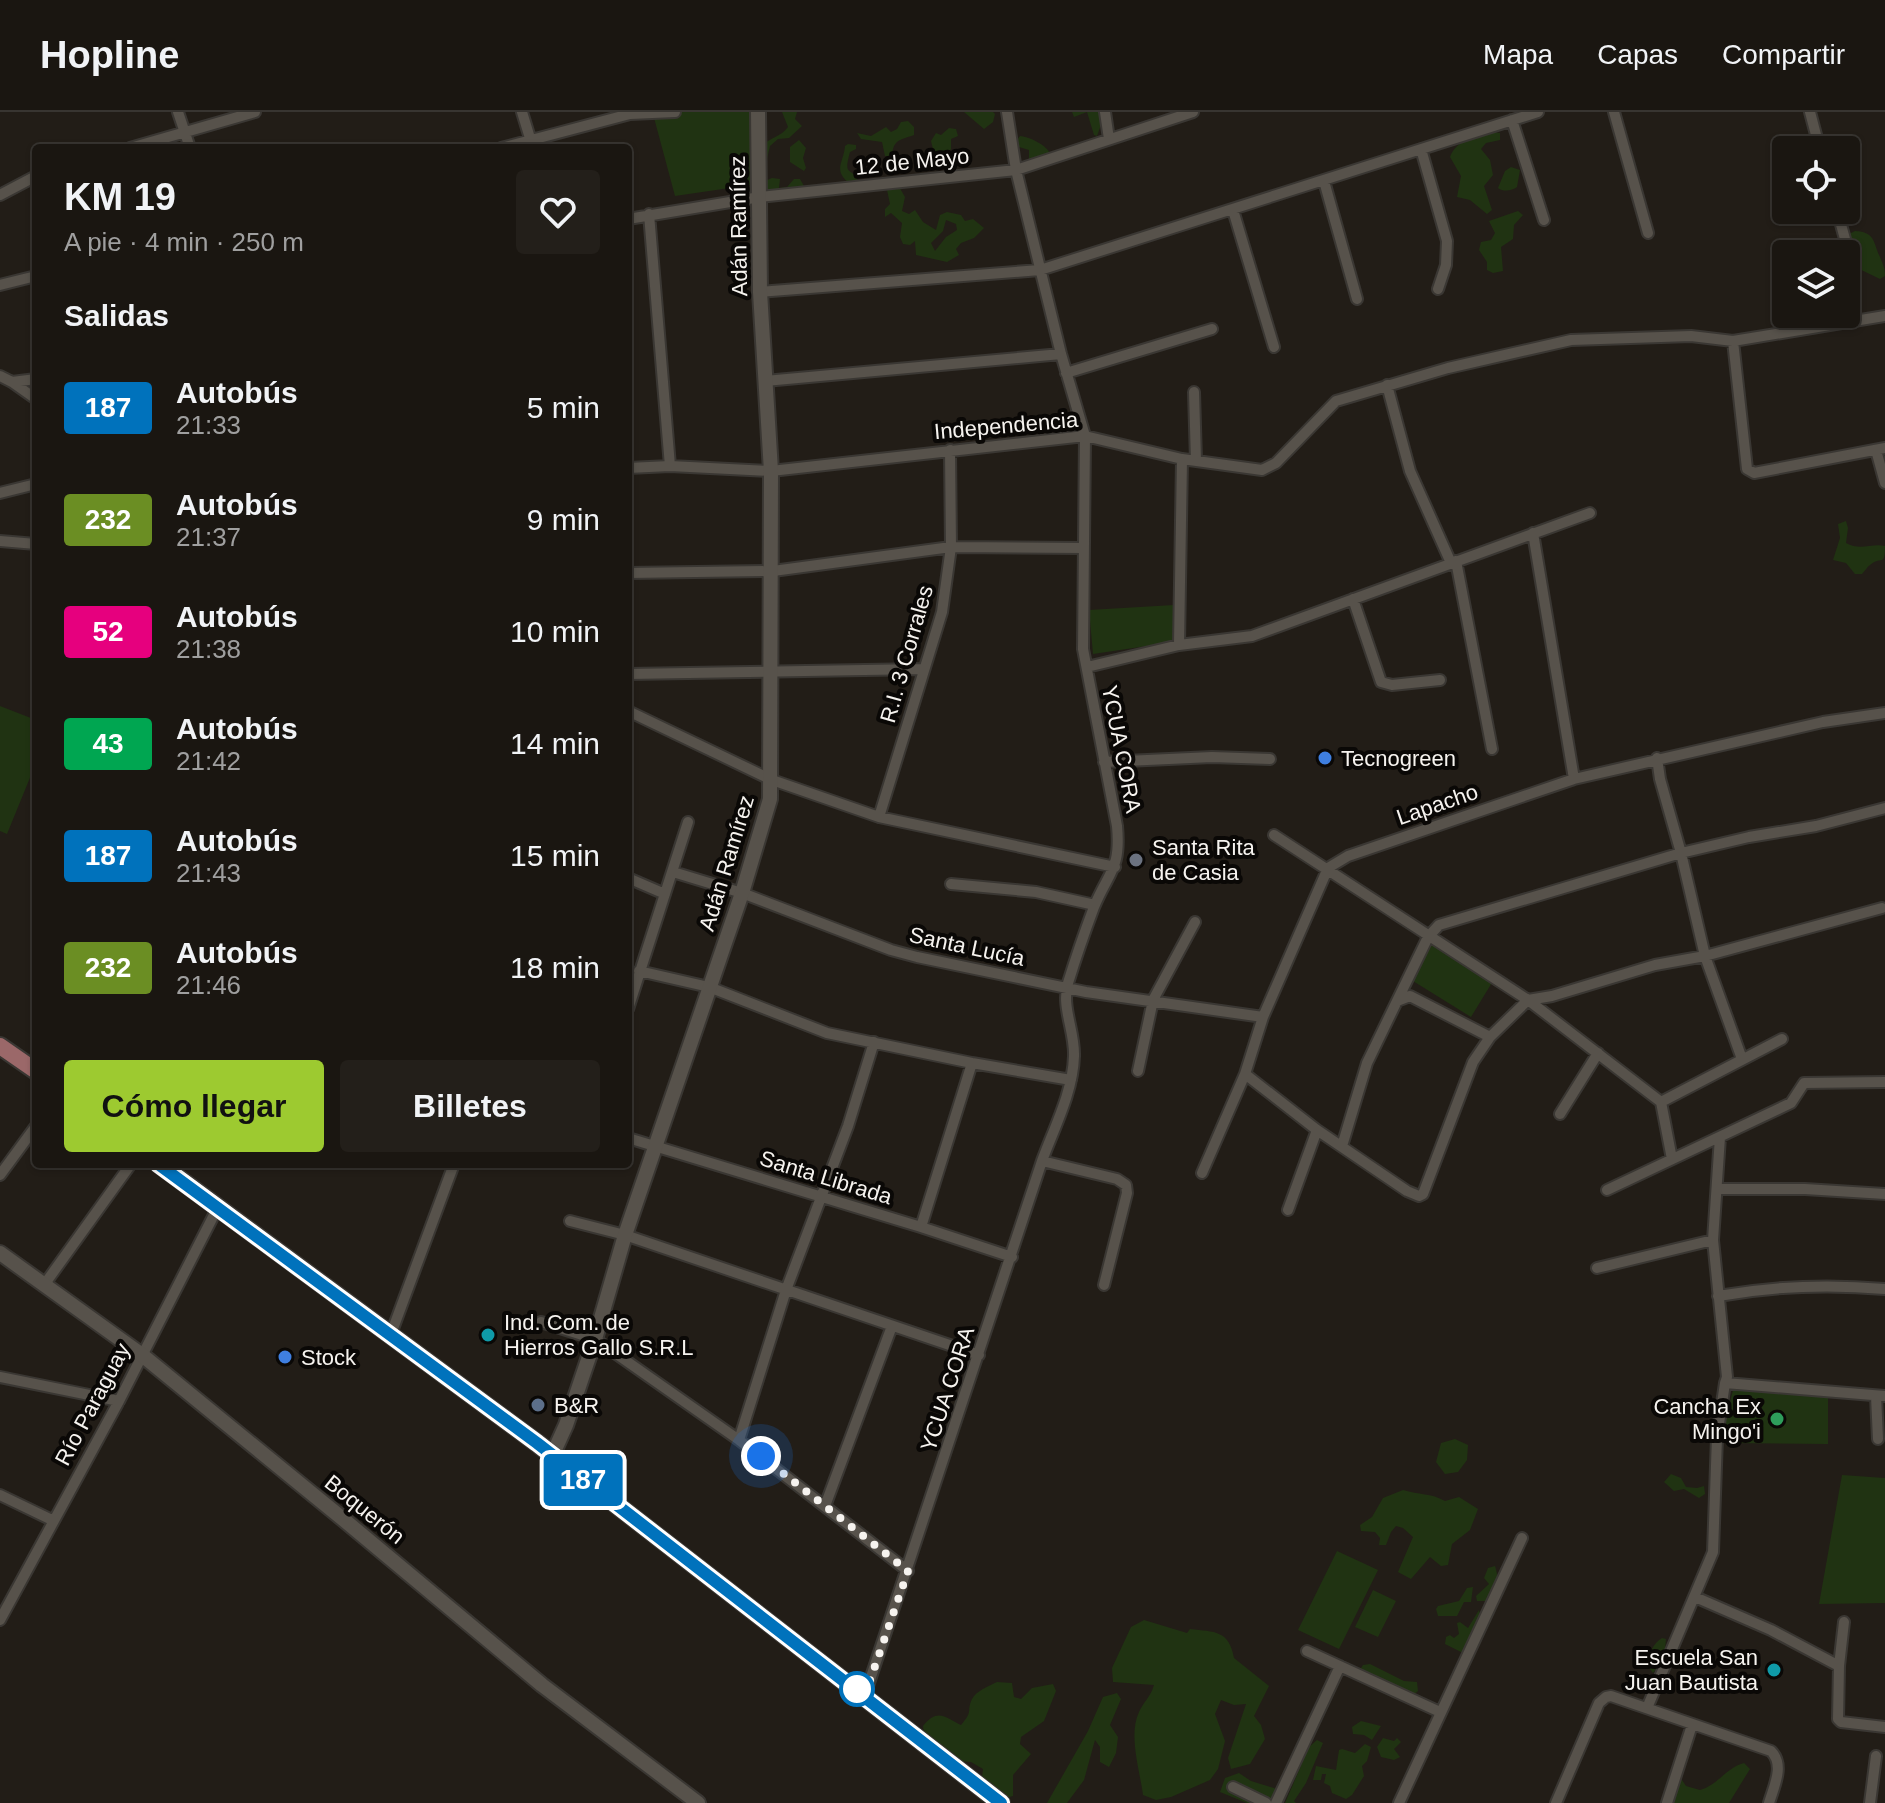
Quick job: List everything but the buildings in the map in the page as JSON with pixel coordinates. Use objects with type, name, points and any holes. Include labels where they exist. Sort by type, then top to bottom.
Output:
[{"type":"main road","points":[[0,1046],[32,1068]]},
{"type":"main road","points":[[164,1168],[552,1456],[1001,1803]]},
{"type":"street","points":[[178,112],[189,144]]},
{"type":"street","points":[[145,144],[255,112]]},
{"type":"street","points":[[522,112],[532,144],[630,113],[675,112]]},
{"type":"street","name":"Adán Ramírez","points":[[552,1456],[566,1425],[625,1235],[742,893],[766,819],[772,780],[771,471],[760,292],[758,112]]},
{"type":"street","name":"YCUA CORA","points":[[865,1695],[1071,1080],[1073,1040],[1068,1020],[1067,987],[1095,905],[1115,867],[1118,842],[1083,639],[1085,436],[1040,270],[1016,170],[1007,112]]},
{"type":"street","points":[[1105,112],[1109,139]]},
{"type":"street","name":"12 de Mayo","points":[[632,218],[760,197],[1016,170],[1193,112]]},
{"type":"street","points":[[760,292],[1040,270],[1538,112]]},
{"type":"street","points":[[1614,112],[1648,233]]},
{"type":"street","points":[[1810,112],[1816,136]]},
{"type":"street","points":[[1512,120],[1544,220]]},
{"type":"street","points":[[1421,149],[1447,241],[1446,265],[1438,289]]},
{"type":"street","points":[[0,195],[32,178]]},
{"type":"street","points":[[1324,181],[1357,299]]},
{"type":"street","points":[[1233,210],[1274,347]]},
{"type":"street","points":[[649,214],[670,466]]},
{"type":"street","points":[[1841,224],[1845,239]]},
{"type":"street","points":[[0,285],[32,277]]},
{"type":"street","name":"Independencia","points":[[632,468],[670,466],[771,471],[1085,436],[1182,459],[1243,469],[1270,468],[1336,401],[1448,368],[1571,340],[1691,336],[1733,341],[1885,316]]},
{"type":"street","points":[[1066,373],[1212,329]]},
{"type":"street","points":[[1733,341],[1747,469],[1750,472],[1881,449],[1885,483]]},
{"type":"street","points":[[765,381],[1061,354]]},
{"type":"street","points":[[0,376],[32,396]]},
{"type":"street","points":[[12,382],[32,380]]},
{"type":"street","points":[[1387,385],[1410,471],[1454,562],[1492,749]]},
{"type":"street","points":[[1194,392],[1196,461]]},
{"type":"street","name":"R.I. 3 Corrales","points":[[879,817],[942,612],[951,547],[950,450]]},
{"type":"street","points":[[1179,645],[1182,459]]},
{"type":"street","points":[[0,493],[32,485]]},
{"type":"street","points":[[1087,667],[1179,645],[1252,636],[1590,513]]},
{"type":"street","points":[[1533,533],[1574,779]]},
{"type":"street","points":[[0,541],[32,544]]},
{"type":"street","points":[[632,573],[773,571],[951,547],[1083,548]]},
{"type":"street","points":[[1353,599],[1381,682],[1392,685],[1440,680]]},
{"type":"street","points":[[632,674],[923,669]]},
{"type":"street","points":[[632,713],[772,780],[879,817],[1115,867]]},
{"type":"street","name":"Lapacho","points":[[1328,868],[1348,856],[1574,779],[1823,722],[1885,713]]},
{"type":"street","points":[[1104,762],[1212,757],[1270,759]]},
{"type":"street","points":[[1657,758],[1705,956],[1742,1059]]},
{"type":"street","points":[[1342,1146],[1367,1063],[1428,937],[1439,925],[1681,853],[1749,837],[1804,829],[1885,808]]},
{"type":"street","points":[[632,995],[688,822]]},
{"type":"street","points":[[1274,835],[1528,1000],[1661,1102],[1672,1159]]},
{"type":"street","points":[[1202,1173],[1245,1074],[1263,1017],[1328,868]]},
{"type":"street","name":"Santa Lucía","points":[[673,872],[742,893],[891,950],[1067,987],[1263,1017]]},
{"type":"street","points":[[632,880],[665,894]]},
{"type":"street","points":[[951,884],[1036,892],[1095,905]]},
{"type":"street","points":[[1245,1074],[1317,1130],[1419,1196],[1423,1194],[1473,1062],[1490,1037],[1528,1000],[1882,908]]},
{"type":"street","points":[[1138,1071],[1153,1000],[1195,922]]},
{"type":"street","points":[[639,971],[709,987],[827,1033],[1071,1080]]},
{"type":"street","points":[[1397,1001],[1410,996],[1490,1037]]},
{"type":"street","points":[[1661,1102],[1782,1039]]},
{"type":"street","points":[[739,1440],[786,1290],[848,1126],[874,1042]]},
{"type":"street","points":[[1560,1114],[1598,1053]]},
{"type":"street","points":[[921,1227],[972,1063]]},
{"type":"street","points":[[1607,1190],[1791,1103],[1804,1083],[1885,1082]]},
{"type":"street","points":[[1288,1210],[1317,1130]]},
{"type":"street","points":[[0,1175],[32,1131]]},
{"type":"street","points":[[1647,1708],[1713,1552],[1716,1450],[1727,1377],[1713,1240],[1720,1137]]},
{"type":"street","name":"Santa Librada","points":[[632,1139],[1012,1257]]},
{"type":"street","points":[[1042,1161],[1117,1179],[1126,1185],[1127,1193],[1104,1285]]},
{"type":"street","points":[[44,1285],[128,1168]]},
{"type":"street","points":[[391,1334],[453,1168]]},
{"type":"street","points":[[1718,1189],[1805,1189],[1885,1194]]},
{"type":"street","name":"Río Paraguay","points":[[0,1620],[4,1604],[119,1401],[218,1207]]},
{"type":"street","points":[[570,1221],[625,1235],[979,1355]]},
{"type":"street","points":[[1597,1268],[1713,1240]]},
{"type":"street","name":"Boquerón","points":[[0,1253],[142,1355],[542,1685],[698,1803]]},
{"type":"street","points":[[1718,1296],[1794,1286],[1843,1285],[1885,1289]]},
{"type":"street","points":[[541,1322],[595,1339],[739,1440],[908,1571]]},
{"type":"street","points":[[825,1506],[892,1326]]},
{"type":"street","points":[[0,1377],[119,1401]]},
{"type":"street","points":[[1725,1383],[1880,1396],[1878,1439]]},
{"type":"street","points":[[0,1495],[52,1520]]},
{"type":"street","points":[[1399,1803],[1522,1538]]},
{"type":"street","points":[[1695,1597],[1771,1630],[1839,1666]]},
{"type":"street","points":[[1844,1622],[1838,1719],[1841,1722],[1885,1727]]},
{"type":"street","points":[[1307,1651],[1440,1712]]},
{"type":"street","points":[[1276,1803],[1340,1666]]},
{"type":"street","points":[[1556,1803],[1599,1703],[1611,1696],[1771,1751],[1778,1758],[1779,1765],[1769,1803]]},
{"type":"street","points":[[1667,1803],[1692,1725]]},
{"type":"street","points":[[1870,1803],[1876,1756]]},
{"type":"street","points":[[1233,1787],[1266,1803]]},
{"type":"green space","points":[[751,112],[750,185],[675,196],[653,114]]},
{"type":"green space","points":[[782,112],[797,112],[795,119],[802,126],[789,138],[778,139],[770,146],[766,163],[762,164],[762,146],[788,127]]},
{"type":"green space","points":[[964,112],[995,114],[993,122],[984,129]]},
{"type":"green space","points":[[1087,112],[1098,112],[1103,119],[1097,136],[1094,135]]},
{"type":"green space","points":[[908,121],[914,127],[914,135],[898,142],[892,157],[885,156],[882,142],[861,139],[857,133],[871,136],[886,127],[891,132],[901,122]]},
{"type":"green space","points":[[949,128],[956,129],[958,136],[951,139],[951,149],[947,155],[938,156],[931,141],[936,133],[941,135]]},
{"type":"green space","points":[[1493,132],[1500,133],[1500,140],[1486,143],[1481,149],[1490,160],[1493,175],[1484,186],[1492,210],[1487,214],[1470,200],[1457,197],[1461,176],[1450,157],[1462,142]]},
{"type":"green space","points":[[1020,136],[1038,142],[1051,155],[1031,163],[1029,150],[1019,147],[1016,141]]},
{"type":"green space","points":[[799,140],[806,148],[804,171],[790,162],[790,147]]},
{"type":"green space","points":[[848,144],[856,145],[856,149],[850,152],[847,165],[859,182],[850,184],[840,170]]},
{"type":"green space","points":[[1511,167],[1520,170],[1517,187],[1508,190],[1498,188],[1505,171]]},
{"type":"green space","points":[[780,179],[779,188],[787,187],[794,179],[800,179],[804,186],[772,197],[764,190],[765,181]]},
{"type":"green space","points":[[890,183],[898,185],[905,197],[902,211],[909,214],[915,210],[923,222],[936,230],[940,215],[947,212],[961,215],[965,221],[973,219],[984,228],[974,238],[961,243],[956,249],[959,255],[947,262],[916,255],[915,241],[910,245],[903,244],[900,237],[902,223],[891,213],[885,217],[885,209],[890,204],[887,190]],"holes":[[[946,220],[956,224],[957,230],[946,237],[935,251],[931,243],[943,231]]]},
{"type":"green space","points":[[1518,211],[1523,215],[1514,225],[1513,239],[1501,247],[1503,271],[1493,273],[1487,270],[1487,262],[1479,250],[1481,242],[1491,240],[1495,233],[1489,221]]},
{"type":"green space","points":[[1862,232],[1873,239],[1885,276],[1880,279],[1860,269],[1860,240],[1850,240],[1849,234]]},
{"type":"green space","points":[[1846,521],[1846,543],[1885,546],[1883,559],[1874,562],[1862,574],[1855,574],[1846,563],[1833,560],[1840,538],[1838,524]]},
{"type":"green space","points":[[1174,605],[1174,642],[1093,654],[1089,610]]},
{"type":"green space","points":[[0,706],[32,718],[32,773],[7,834],[0,831]]},
{"type":"green space","points":[[1431,944],[1493,981],[1471,1017],[1413,981]]},
{"type":"green space","name":"Cancha Ex Mingo'i","points":[[1734,1386],[1828,1394],[1828,1444],[1720,1443]]},
{"type":"green space","points":[[1455,1439],[1468,1445],[1467,1460],[1458,1472],[1445,1474],[1436,1462],[1441,1443]]},
{"type":"green space","points":[[1671,1474],[1681,1478],[1686,1487],[1704,1486],[1705,1494],[1699,1498],[1684,1489],[1674,1491],[1664,1482]]},
{"type":"green space","points":[[1842,1475],[1885,1478],[1885,1603],[1819,1604]]},
{"type":"green space","points":[[1403,1490],[1445,1501],[1459,1497],[1478,1509],[1470,1530],[1452,1544],[1448,1565],[1441,1566],[1430,1557],[1411,1579],[1398,1572],[1413,1537],[1396,1526],[1386,1545],[1379,1545],[1380,1538],[1375,1532],[1361,1531],[1360,1525],[1372,1517],[1383,1498]]},
{"type":"green space","points":[[1337,1551],[1378,1570],[1339,1649],[1298,1630]]},
{"type":"green space","points":[[1495,1566],[1495,1588],[1487,1601],[1477,1601],[1476,1596],[1489,1584],[1484,1578],[1488,1568]]},
{"type":"green space","points":[[1473,1587],[1471,1602],[1464,1602],[1457,1616],[1438,1616],[1438,1606],[1459,1601],[1467,1588]]},
{"type":"green space","points":[[1373,1590],[1396,1601],[1378,1637],[1355,1627]]},
{"type":"green space","points":[[1479,1610],[1483,1624],[1470,1637],[1463,1653],[1445,1644],[1446,1637],[1450,1635],[1454,1638],[1459,1634],[1457,1623],[1468,1628]]},
{"type":"green space","points":[[1144,1620],[1187,1633],[1190,1629],[1220,1634],[1229,1642],[1234,1658],[1269,1686],[1254,1716],[1261,1725],[1265,1739],[1250,1764],[1231,1769],[1228,1758],[1246,1704],[1234,1705],[1221,1700],[1215,1714],[1225,1741],[1218,1769],[1210,1780],[1156,1800],[1143,1795],[1135,1742],[1139,1712],[1154,1685],[1113,1682],[1112,1668],[1131,1627]]},
{"type":"green space","points":[[1662,1638],[1666,1639],[1664,1659],[1653,1673],[1647,1665],[1648,1658]]},
{"type":"green space","points":[[1370,1664],[1404,1681],[1417,1682],[1418,1691],[1411,1697],[1380,1677],[1366,1678],[1361,1668]]},
{"type":"green space","points":[[997,1682],[1012,1683],[1014,1697],[1021,1699],[1032,1688],[1053,1684],[1056,1691],[1044,1721],[1021,1737],[1020,1744],[1031,1754],[1013,1775],[1013,1796],[1006,1798],[988,1790],[982,1777],[983,1769],[971,1762],[957,1761],[924,1734],[923,1726],[938,1715],[961,1725],[974,1696]]},
{"type":"green space","points":[[1117,1693],[1121,1699],[1110,1725],[1118,1737],[1116,1753],[1109,1767],[1100,1762],[1100,1747],[1095,1740],[1084,1780],[1067,1803],[1047,1803],[1088,1731],[1103,1697]]},
{"type":"green space","points":[[1361,1721],[1381,1726],[1372,1740],[1353,1734],[1352,1727]]},
{"type":"green space","points":[[1383,1738],[1394,1741],[1397,1738],[1401,1742],[1394,1749],[1400,1757],[1394,1760],[1381,1757],[1377,1747]]},
{"type":"green space","points":[[1317,1740],[1323,1743],[1306,1783],[1294,1801],[1296,1803],[1285,1803],[1309,1747]]},
{"type":"green space","points":[[1365,1744],[1371,1747],[1362,1766],[1364,1776],[1352,1795],[1346,1799],[1332,1793],[1330,1786],[1324,1783],[1326,1774],[1322,1774],[1321,1780],[1313,1780],[1316,1766],[1336,1770],[1339,1750],[1355,1753]]},
{"type":"green space","points":[[1744,1763],[1750,1769],[1729,1803],[1664,1803],[1674,1782],[1682,1780],[1686,1786],[1700,1790]]},
{"type":"green space","points":[[1239,1773],[1251,1781],[1277,1789],[1270,1803],[1247,1803],[1220,1792],[1225,1778]]},
{"type":"bus line","name":"187","points":[[163,1168],[537,1443],[1001,1803]]},
{"type":"place","name":"Tecnogreen","points":[[1325,758]]},
{"type":"place","name":"Santa Rita de Casia","points":[[1136,860]]},
{"type":"place","name":"Ind. Com. de Hierros Gallo S.R.L","points":[[488,1335]]},
{"type":"place","name":"Stock","points":[[285,1357]]},
{"type":"place","name":"B&R","points":[[538,1405]]},
{"type":"place","name":"Cancha Ex Mingo'i","points":[[1777,1419]]},
{"type":"place","name":"Escuela San Juan Bautista","points":[[1774,1670]]},
{"type":"route","points":[[761,1456],[908,1571],[865,1695],[857,1689]]}]
